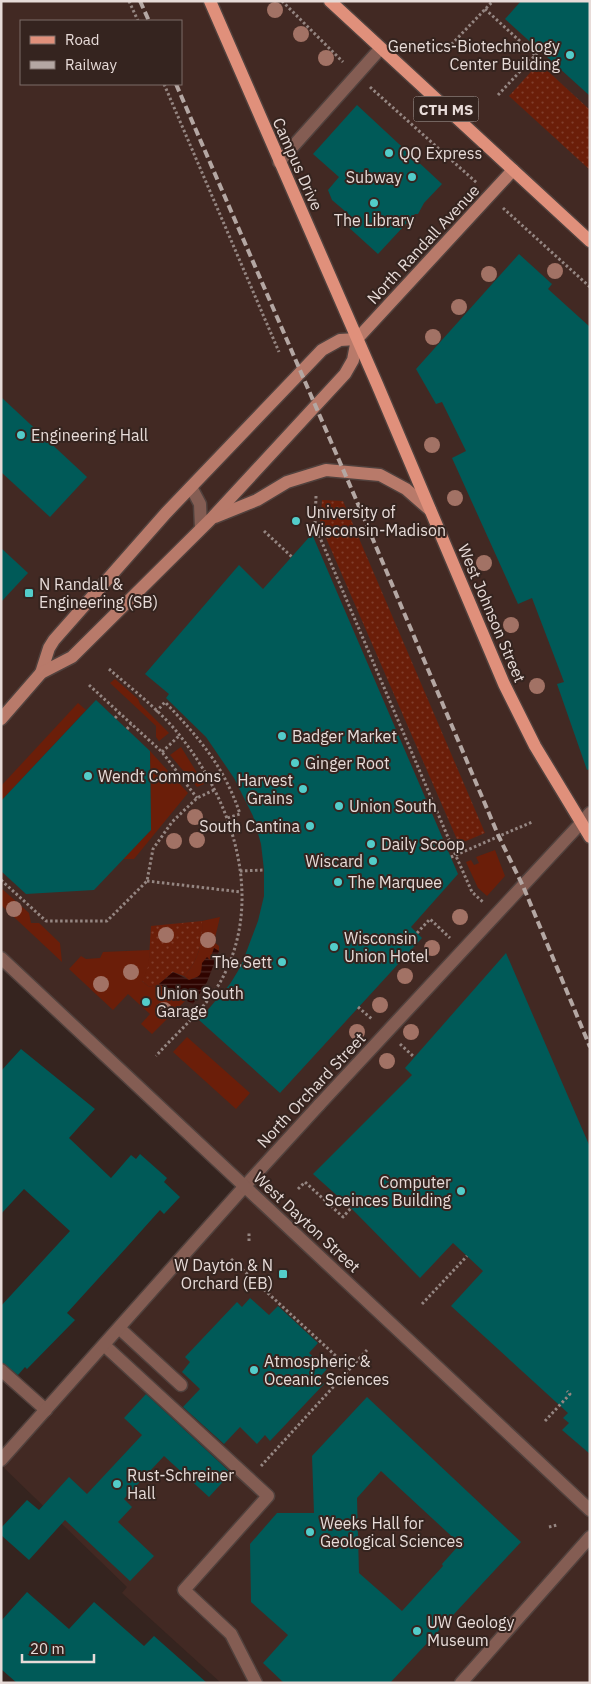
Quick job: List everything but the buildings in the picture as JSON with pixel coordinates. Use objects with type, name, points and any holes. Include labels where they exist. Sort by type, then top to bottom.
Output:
[{"type":"main road","name":"Campus Drive","points":[[210,1],[357,340]]},
{"type":"main road","name":"CTH MS","points":[[330,1],[590,241]]},
{"type":"main road","name":"North Randall Avenue","points":[[357,340],[513,170]]},
{"type":"main road","points":[[1,720],[41,673],[72,657],[211,519],[345,374],[353,360],[357,340],[340,340],[322,350],[191,487],[54,640],[49,648],[41,673]]},
{"type":"main road","name":"West Johnson Street","points":[[357,340],[504,684],[535,746],[585,818],[590,837]]},
{"type":"main road","points":[[211,519],[257,500],[287,482],[326,470],[380,475],[406,489],[430,510]]},
{"type":"street","points":[[279,162],[380,49]]},
{"type":"street","points":[[191,487],[200,504],[201,528]]},
{"type":"street","name":"North Orchard Street","points":[[1,1460],[245,1186],[585,818]]},
{"type":"street","name":"West Dayton Street","points":[[1,958],[590,1510]]},
{"type":"street","points":[[119,1328],[181,1385]]},
{"type":"street","points":[[104,1345],[268,1496],[184,1590],[231,1634],[256,1683]]},
{"type":"street","points":[[1,1370],[46,1410]]},
{"type":"street","points":[[461,1683],[590,1537]]},
{"type":"path","points":[[130,1],[138,20]]},
{"type":"path","points":[[282,1],[357,75],[590,287]]},
{"type":"path","points":[[448,48],[493,1]]},
{"type":"path","points":[[484,9],[536,55]]},
{"type":"path","points":[[498,95],[542,48]]},
{"type":"path","points":[[164,85],[280,352]]},
{"type":"path","points":[[316,496],[315,526],[454,856],[472,892],[496,915]]},
{"type":"path","points":[[264,531],[292,557]]},
{"type":"path","points":[[109,669],[180,735],[214,790],[227,818],[239,859],[241,919],[225,974],[212,994],[156,1056]]},
{"type":"path","points":[[89,685],[162,752],[197,798]]},
{"type":"path","points":[[156,712],[165,702],[199,737],[212,756],[226,779],[240,814],[227,818]]},
{"type":"path","points":[[115,718],[120,713]]},
{"type":"path","points":[[127,729],[131,724]]},
{"type":"path","points":[[162,752],[180,735]]},
{"type":"path","points":[[1,880],[46,921],[107,921],[147,881],[153,849],[161,835],[181,812],[197,798],[214,790]]},
{"type":"path","points":[[454,856],[532,822]]},
{"type":"path","points":[[240,871],[264,870]]},
{"type":"path","points":[[147,881],[241,892]]},
{"type":"path","points":[[417,933],[430,919],[463,950]]},
{"type":"path","points":[[230,961],[241,966]]},
{"type":"path","points":[[298,1189],[306,1182],[343,1217],[351,1208]]},
{"type":"path","points":[[249,1233],[249,1241]]},
{"type":"path","points":[[422,1304],[467,1256]]},
{"type":"path","points":[[231,1259],[350,1369]]},
{"type":"path","points":[[265,1462],[367,1350]]},
{"type":"path","points":[[545,1421],[570,1394],[567,1390]]},
{"type":"path","points":[[549,1526],[556,1525]]},
{"type":"shaded area","name":"University of Wisconsin-Madison","points":[[1,1],[590,1],[590,1683],[221,1683],[122,1593],[127,1587],[1,1465],[245,1186],[1,958]]},
{"type":"shaded area","points":[[539,63],[590,110],[590,170],[509,96]]},
{"type":"shaded area","points":[[322,500],[343,501],[485,833],[459,844],[320,524]]},
{"type":"shaded area","points":[[115,679],[138,699],[140,704],[169,733],[159,741],[156,737],[156,726],[110,683]]},
{"type":"shaded area","points":[[78,703],[86,710],[1,801],[1,786]]},
{"type":"shaded area","points":[[181,747],[204,784],[197,787],[170,755]]},
{"type":"shaded area","points":[[150,751],[188,793],[134,859],[123,859],[151,830]]},
{"type":"shaded area","points":[[495,850],[505,876],[487,896],[478,888],[466,862],[471,860],[474,865],[479,863],[476,857]]},
{"type":"shaded area","points":[[1,888],[29,913],[31,923],[39,923],[60,943],[62,962],[1,905]]},
{"type":"shaded area","points":[[220,917],[214,942],[219,946],[219,951],[214,948],[210,960],[205,959],[200,976],[189,980],[184,976],[197,957],[202,936],[202,921]]},
{"type":"shaded area","points":[[202,921],[202,936],[197,957],[184,976],[173,972],[159,984],[149,987],[141,980],[149,958],[151,926]]},
{"type":"shaded area","points":[[214,948],[219,951],[207,982],[193,1004],[187,1001],[192,994],[180,997],[159,984],[173,972],[189,980],[199,976],[202,963],[207,957],[210,960]]},
{"type":"shaded area","points":[[150,950],[148,967],[142,981],[149,987],[159,984],[180,997],[193,993],[152,1034],[141,1024],[150,1014],[128,994],[113,1010],[69,969],[81,956],[86,959],[100,958],[103,952]]},
{"type":"shaded area","points":[[187,1037],[250,1093],[236,1109],[173,1052]]},
{"type":"railway","points":[[140,1],[149,20]]},
{"type":"railway","points":[[176,85],[355,497],[499,837],[523,886],[590,1047]]},
{"type":"place","name":"Genetics-Biotechnology Center Building","points":[[570,55]]},
{"type":"place","name":"QQ Express","points":[[389,153]]},
{"type":"place","name":"Subway","points":[[412,177]]},
{"type":"place","name":"The Library","points":[[374,203]]},
{"type":"place","name":"Engineering Hall","points":[[21,435]]},
{"type":"place","name":"University of Wisconsin-Madison","points":[[296,521]]},
{"type":"place","name":"N Randall & Engineering (SB)","points":[[29,593]]},
{"type":"place","name":"Badger Market","points":[[282,736]]},
{"type":"place","name":"Ginger Root","points":[[295,763]]},
{"type":"place","name":"Wendt Commons","points":[[88,776]]},
{"type":"place","name":"Harvest Grains","points":[[303,789]]},
{"type":"place","name":"Union South","points":[[339,806]]},
{"type":"place","name":"South Cantina","points":[[310,826]]},
{"type":"place","name":"Daily Scoop","points":[[371,844]]},
{"type":"place","name":"Wiscard","points":[[373,861]]},
{"type":"place","name":"The Marquee","points":[[338,882]]},
{"type":"place","name":"Wisconsin Union Hotel","points":[[334,947]]},
{"type":"place","name":"The Sett","points":[[282,962]]},
{"type":"place","name":"Union South Garage","points":[[146,1002]]},
{"type":"place","name":"Computer Sceinces Building","points":[[461,1191]]},
{"type":"place","name":"W Dayton & N Orchard (EB)","points":[[283,1274]]},
{"type":"place","name":"Atmospheric & Oceanic Sciences","points":[[254,1370]]},
{"type":"place","name":"Rust-Schreiner Hall","points":[[117,1484]]},
{"type":"place","name":"Weeks Hall for Geological Sciences","points":[[310,1532]]},
{"type":"place","name":"UW Geology Museum","points":[[417,1631]]}]
